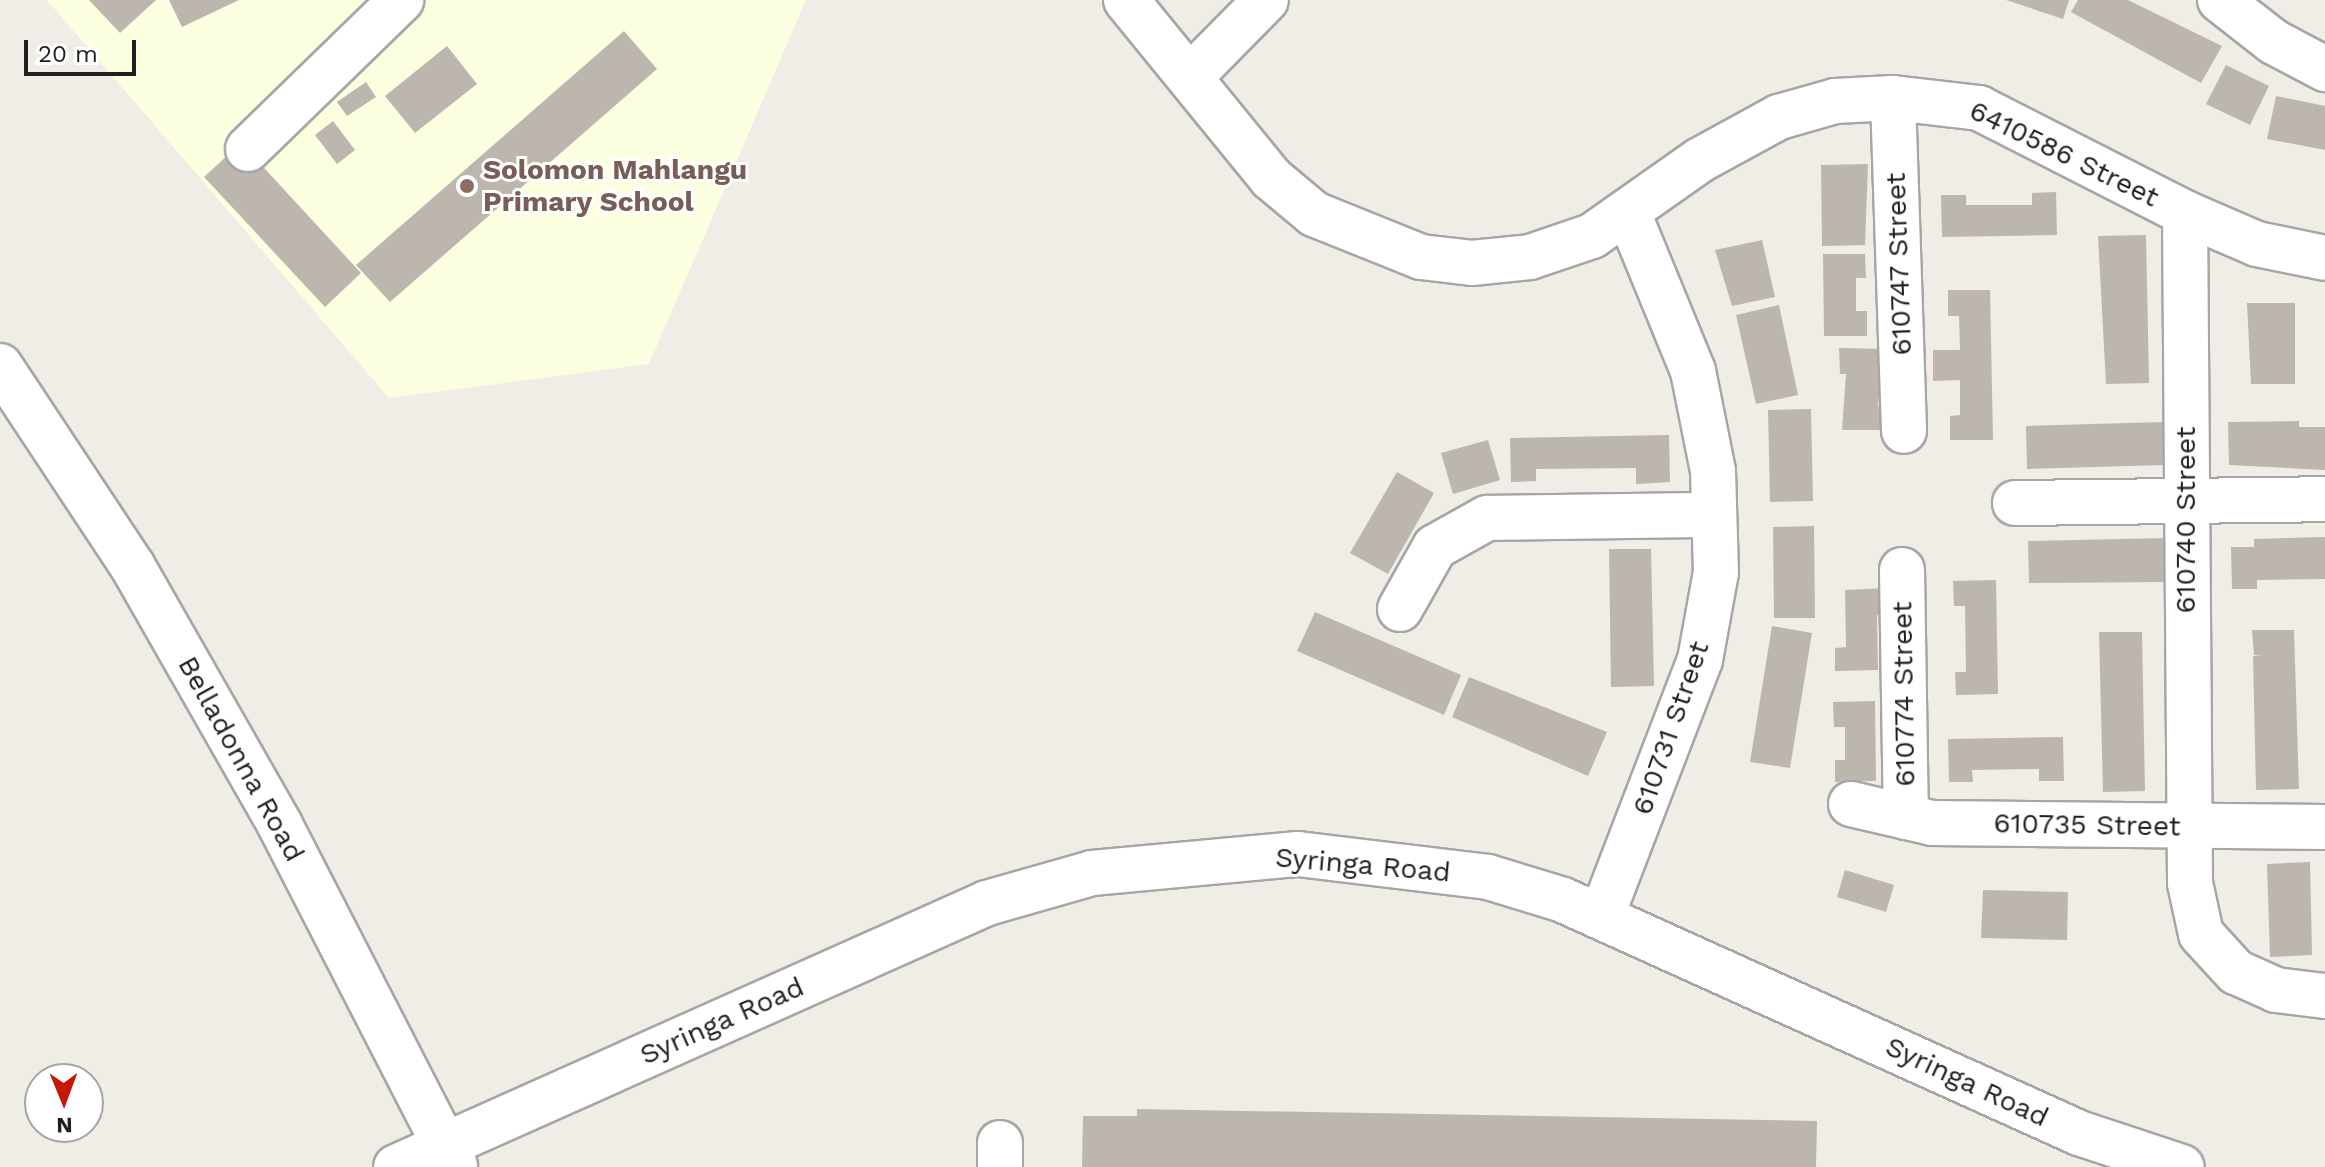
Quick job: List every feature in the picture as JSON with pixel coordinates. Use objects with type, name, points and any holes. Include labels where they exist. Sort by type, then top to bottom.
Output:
[{"type":"street","points":[[248,149],[401,0]]},
{"type":"street","name":"6410586 Street","points":[[1126,0],[1271,178],[1314,214],[1421,257],[1472,263],[1530,257],[1629,215],[1700,160],[1779,117],[1835,101],[1893,98],[1979,108],[2185,213],[2257,244],[2325,258]]},
{"type":"street","points":[[1190,77],[1266,0]]},
{"type":"street","points":[[2220,0],[2274,42],[2325,69]]},
{"type":"street","name":"610747 Street","points":[[1893,98],[1904,431]]},
{"type":"street","name":"610740 Street","points":[[2185,213],[2187,827],[2201,934],[2236,972],[2276,990],[2325,996]]},
{"type":"street","name":"610731 Street","points":[[1602,915],[1700,660],[1716,572],[1714,515],[1693,371],[1629,215]]},
{"type":"street","name":"Belladonna Road","points":[[0,366],[149,594],[280,825],[449,1154]]},
{"type":"street","points":[[2015,503],[2325,499]]},
{"type":"street","points":[[1400,609],[1435,547],[1487,518],[1714,515]]},
{"type":"street","name":"610774 Street","points":[[1902,570],[1906,817]]},
{"type":"street","name":"610735 Street","points":[[1851,804],[1906,817],[2187,827],[2325,827]]},
{"type":"street","name":"Syringa Road","points":[[396,1167],[449,1154],[987,903],[1092,873],[1298,854],[1488,877],[1602,915],[2079,1133],[2182,1167]]},
{"type":"shaded area","name":"Solomon Mahlangu Primary School","points":[[47,0],[806,0],[649,364],[389,398]]},
{"type":"building","points":[[89,0],[156,0],[120,33]]},
{"type":"building","points":[[169,0],[239,0],[182,27]]},
{"type":"building","points":[[2006,0],[2069,0],[2063,19]]},
{"type":"building","points":[[2078,0],[2128,0],[2222,46],[2201,83],[2071,12]]},
{"type":"building","points":[[624,31],[657,69],[390,302],[356,265]]},
{"type":"building","points":[[447,46],[477,84],[415,133],[385,96]]},
{"type":"building","points":[[2226,65],[2269,86],[2250,125],[2206,104]]},
{"type":"building","points":[[366,82],[376,97],[347,116],[337,102]]},
{"type":"building","points":[[2276,96],[2325,106],[2325,150],[2267,139]]},
{"type":"building","points":[[333,121],[355,150],[337,164],[315,135]]},
{"type":"building","points":[[241,143],[361,273],[325,307],[204,177]]},
{"type":"building","points":[[1868,164],[1865,245],[1822,246],[1821,165]]},
{"type":"building","points":[[2056,192],[2057,235],[1942,237],[1941,195],[1966,195],[1966,205],[2032,205],[2032,193]]},
{"type":"building","points":[[2146,235],[2149,383],[2106,384],[2098,236]]},
{"type":"building","points":[[1762,240],[1775,297],[1732,306],[1715,250]]},
{"type":"building","points":[[1823,254],[1865,254],[1866,278],[1856,278],[1856,311],[1867,311],[1867,336],[1824,336]]},
{"type":"building","points":[[1948,290],[1990,290],[1993,440],[1950,440],[1950,416],[1960,415],[1960,380],[1933,381],[1933,350],[1960,350],[1959,316],[1948,316]]},
{"type":"building","points":[[2247,303],[2295,303],[2295,384],[2251,384]]},
{"type":"building","points":[[1779,305],[1798,395],[1756,404],[1736,315]]},
{"type":"building","points":[[1839,348],[1884,349],[1878,406],[1885,406],[1885,430],[1842,430],[1846,374],[1840,374]]},
{"type":"building","points":[[1811,409],[1813,501],[1770,502],[1768,410]]},
{"type":"building","points":[[2299,421],[2299,427],[2325,427],[2325,470],[2229,465],[2228,422]]},
{"type":"building","points":[[2163,422],[2165,465],[2027,469],[2026,426]]},
{"type":"building","points":[[1669,435],[1670,482],[1636,484],[1636,468],[1536,469],[1536,481],[1511,482],[1510,438]]},
{"type":"building","points":[[1488,440],[1500,480],[1453,494],[1441,453]]},
{"type":"building","points":[[1397,472],[1434,493],[1388,574],[1350,553]]},
{"type":"building","points":[[1814,526],[1815,618],[1774,618],[1773,527]]},
{"type":"building","points":[[2325,537],[2325,579],[2257,580],[2257,589],[2232,589],[2231,547],[2254,547],[2254,539]]},
{"type":"building","points":[[2165,538],[2166,582],[2029,583],[2028,541]]},
{"type":"building","points":[[1609,549],[1651,549],[1654,686],[1611,687]]},
{"type":"building","points":[[1996,580],[1998,694],[1956,695],[1955,672],[1966,672],[1965,606],[1954,606],[1953,581]]},
{"type":"building","points":[[1888,588],[1888,614],[1877,615],[1878,670],[1835,671],[1835,648],[1846,647],[1845,590]]},
{"type":"building","points":[[1315,612],[1461,675],[1444,715],[1297,651]]},
{"type":"building","points":[[1772,626],[1812,633],[1790,768],[1750,762]]},
{"type":"building","points":[[2252,630],[2294,630],[2299,789],[2256,790],[2253,656],[2263,655],[2254,655]]},
{"type":"building","points":[[2099,632],[2142,632],[2145,791],[2103,792]]},
{"type":"building","points":[[1469,677],[1607,732],[1588,776],[1452,717]]},
{"type":"building","points":[[1875,701],[1876,781],[1835,782],[1835,760],[1845,760],[1845,727],[1834,727],[1833,702]]},
{"type":"building","points":[[2063,737],[2064,781],[2039,781],[2039,769],[1972,770],[1973,782],[1949,782],[1948,739]]},
{"type":"building","points":[[2310,862],[2312,955],[2270,957],[2267,864]]},
{"type":"building","points":[[1845,870],[1894,885],[1886,912],[1837,897]]},
{"type":"building","points":[[1983,890],[2068,892],[2067,940],[1981,938]]},
{"type":"building","points":[[1137,1109],[1817,1121],[1816,1167],[1082,1167],[1083,1116],[1137,1116]]},
{"type":"place","name":"Solomon Mahlangu Primary School","points":[[467,186]]}]
